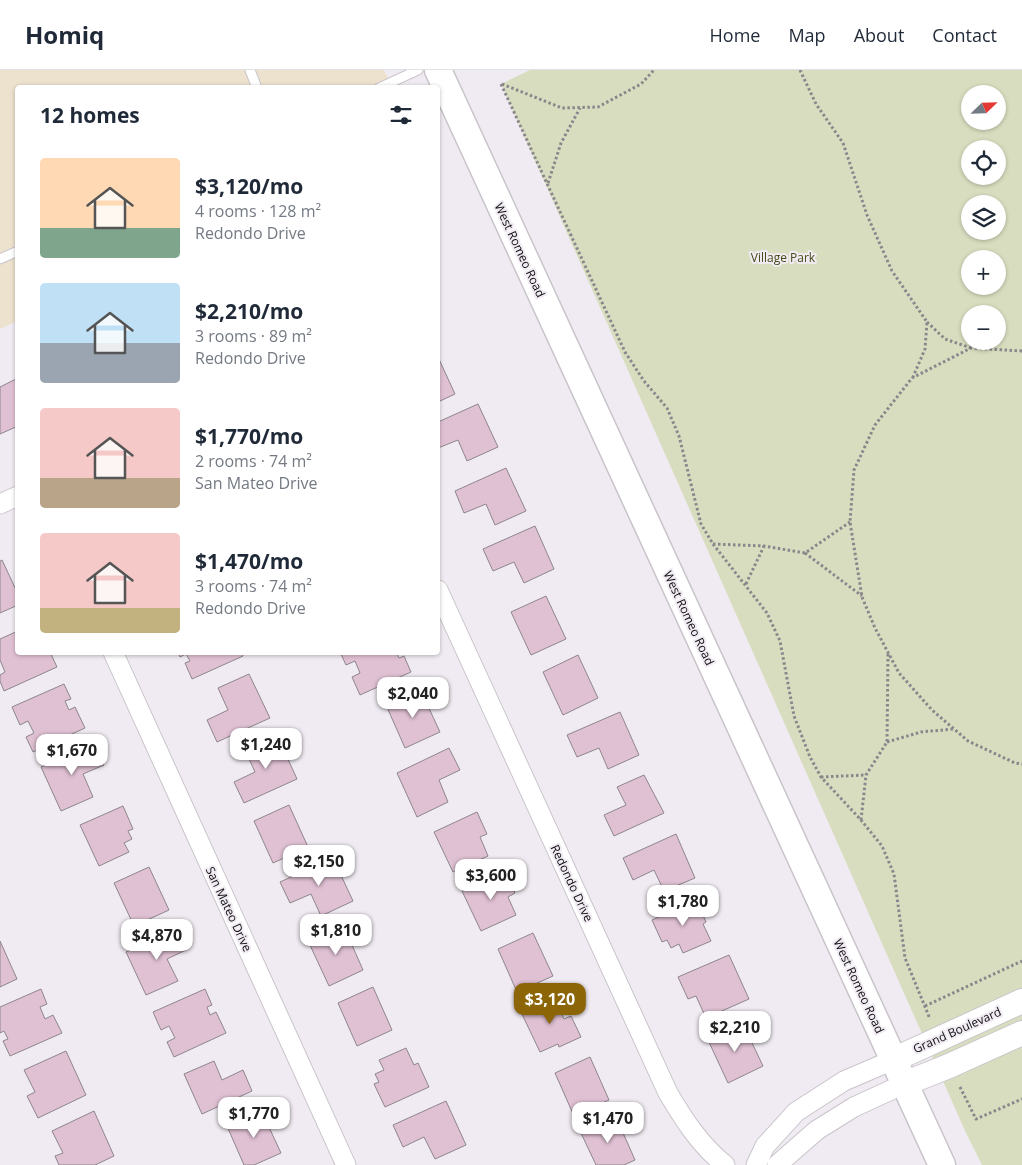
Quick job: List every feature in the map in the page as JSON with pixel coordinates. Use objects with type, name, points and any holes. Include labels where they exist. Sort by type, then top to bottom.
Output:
[{"type":"main road","name":"West Romeo Road","points":[[438,70],[942,1165]]},
{"type":"street","points":[[0,504],[15,497]]},
{"type":"street","name":"Redondo Drive","points":[[440,594],[668,1093],[686,1123],[707,1148],[725,1165]]},
{"type":"street","name":"San Mateo Drive","points":[[113,655],[346,1165]]},
{"type":"street","name":"Grand Boulevard","points":[[893,1060],[1022,1001]]},
{"type":"street","points":[[777,1165],[824,1125],[854,1107],[1022,1033]]},
{"type":"street","points":[[756,1165],[765,1146],[796,1112],[844,1082],[893,1060]]},
{"type":"lane","points":[[250,70],[256,85]]},
{"type":"lane","points":[[386,85],[418,70]]},
{"type":"lane","points":[[0,259],[15,252]]},
{"type":"path","points":[[654,70],[641,84],[598,108],[562,108],[501,84],[625,352],[644,381],[667,408],[679,436],[701,524],[713,544],[767,613],[780,641],[794,716],[810,757],[821,777],[882,846],[894,874],[905,958],[938,1039]]},
{"type":"path","points":[[800,70],[816,104],[843,143],[867,215],[892,271],[927,322],[945,339],[961,345]]},
{"type":"path","points":[[547,183],[561,143],[580,108]]},
{"type":"path","points":[[927,322],[925,349],[912,378],[875,425],[854,470],[850,522],[862,596],[875,628],[899,673],[932,710],[968,741],[1015,763],[1022,764]]},
{"type":"path","points":[[912,378],[967,350]]},
{"type":"path","points":[[1005,350],[1022,351]]},
{"type":"path","points":[[805,553],[850,522]]},
{"type":"path","points":[[713,544],[764,546],[805,553],[862,596]]},
{"type":"path","points":[[746,584],[764,546]]},
{"type":"path","points":[[861,820],[866,775],[887,742],[888,652]]},
{"type":"path","points":[[887,742],[921,732],[953,729]]},
{"type":"path","points":[[821,777],[866,775]]},
{"type":"path","points":[[925,1006],[1022,961]]},
{"type":"path","points":[[949,1066],[976,1120],[1022,1099]]},
{"type":"shaded area","points":[[0,70],[384,70],[391,85],[15,85],[15,322],[0,329]]},
{"type":"green space","name":"Village Park","points":[[530,70],[1022,70],[1022,1165],[982,1165],[966,1133],[501,84]]},
{"type":"building","points":[[440,361],[455,394],[440,401]]},
{"type":"building","points":[[15,380],[15,427],[0,434],[0,387]]},
{"type":"building","points":[[478,404],[498,447],[467,461],[458,440],[440,447],[440,421]]},
{"type":"building","points":[[506,468],[526,511],[495,525],[486,504],[464,513],[455,491]]},
{"type":"building","points":[[535,526],[554,569],[524,583],[514,562],[493,571],[483,549]]},
{"type":"building","points":[[2,560],[15,588],[15,606],[0,613],[0,561]]},
{"type":"building","points":[[546,596],[566,639],[531,655],[511,612]]},
{"type":"building","points":[[15,632],[15,655],[51,655],[57,667],[4,691],[0,681],[0,675],[5,672],[0,660],[0,639]]},
{"type":"building","points":[[187,655],[243,656],[192,679],[185,663],[190,661]]},
{"type":"building","points":[[341,655],[398,655],[399,658],[404,656],[411,672],[360,695],[352,677],[360,673],[355,661],[346,665]]},
{"type":"building","points":[[578,655],[598,698],[563,715],[543,672]]},
{"type":"building","points":[[249,674],[270,718],[217,742],[207,720],[228,710],[218,688]]},
{"type":"building","points":[[64,684],[71,699],[65,701],[69,710],[75,707],[85,728],[33,752],[26,737],[34,733],[28,721],[20,725],[12,707]]},
{"type":"building","points":[[420,689],[440,732],[405,748],[386,705]]},
{"type":"building","points":[[620,712],[639,755],[608,769],[599,748],[577,757],[567,735]]},
{"type":"building","points":[[277,735],[297,779],[244,803],[234,782],[255,772],[245,750]]},
{"type":"building","points":[[94,743],[104,765],[83,774],[93,797],[61,811],[41,767]]},
{"type":"building","points":[[449,748],[460,770],[439,780],[448,802],[417,817],[397,773]]},
{"type":"building","points":[[644,775],[664,813],[614,836],[604,815],[626,805],[617,787]]},
{"type":"building","points":[[289,805],[308,847],[273,863],[254,821]]},
{"type":"building","points":[[123,806],[133,829],[128,831],[132,839],[124,843],[129,852],[99,866],[80,825]]},
{"type":"building","points":[[477,812],[487,834],[480,837],[488,856],[453,872],[434,832]]},
{"type":"building","points":[[676,834],[695,878],[664,891],[654,870],[633,880],[623,858]]},
{"type":"building","points":[[333,858],[353,901],[321,916],[311,894],[290,903],[280,882]]},
{"type":"building","points":[[149,867],[169,910],[134,926],[114,883]]},
{"type":"building","points":[[505,871],[515,893],[508,897],[516,915],[481,931],[462,891]]},
{"type":"building","points":[[696,900],[706,922],[703,924],[711,941],[683,953],[679,944],[671,948],[667,940],[662,942],[652,920]]},
{"type":"building","points":[[344,927],[363,970],[329,986],[309,943]]},
{"type":"building","points":[[178,928],[188,949],[167,959],[178,981],[146,995],[126,952]]},
{"type":"building","points":[[533,933],[553,976],[517,992],[498,949]]},
{"type":"building","points":[[0,941],[17,979],[0,987]]},
{"type":"building","points":[[729,955],[749,999],[706,1018],[696,996],[688,999],[678,977]]},
{"type":"building","points":[[373,987],[392,1030],[357,1046],[338,1003]]},
{"type":"building","points":[[41,989],[47,1004],[40,1007],[45,1019],[53,1015],[62,1033],[10,1056],[3,1041],[8,1039],[4,1031],[0,1033],[0,1007]]},
{"type":"building","points":[[205,989],[212,1005],[207,1007],[210,1015],[216,1012],[226,1033],[174,1057],[167,1042],[175,1038],[169,1026],[161,1030],[153,1012]]},
{"type":"building","points":[[554,997],[564,1019],[571,1016],[581,1037],[559,1047],[558,1044],[540,1052],[521,1012]]},
{"type":"building","points":[[743,1024],[763,1066],[728,1083],[708,1040]]},
{"type":"building","points":[[406,1048],[414,1065],[418,1063],[429,1087],[385,1107],[374,1084],[379,1082],[375,1074],[384,1070],[379,1060]]},
{"type":"building","points":[[66,1051],[86,1095],[38,1118],[27,1096],[35,1092],[24,1070]]},
{"type":"building","points":[[590,1057],[609,1100],[574,1116],[555,1073]]},
{"type":"building","points":[[214,1061],[222,1080],[243,1070],[252,1091],[202,1114],[184,1074]]},
{"type":"building","points":[[446,1101],[466,1145],[435,1159],[424,1137],[403,1147],[393,1125]]},
{"type":"building","points":[[261,1110],[281,1153],[254,1165],[244,1165],[227,1126]]},
{"type":"building","points":[[94,1111],[114,1156],[95,1165],[59,1165],[55,1156],[63,1153],[52,1131]]},
{"type":"building","points":[[616,1117],[635,1160],[624,1165],[596,1165],[581,1133]]}]
